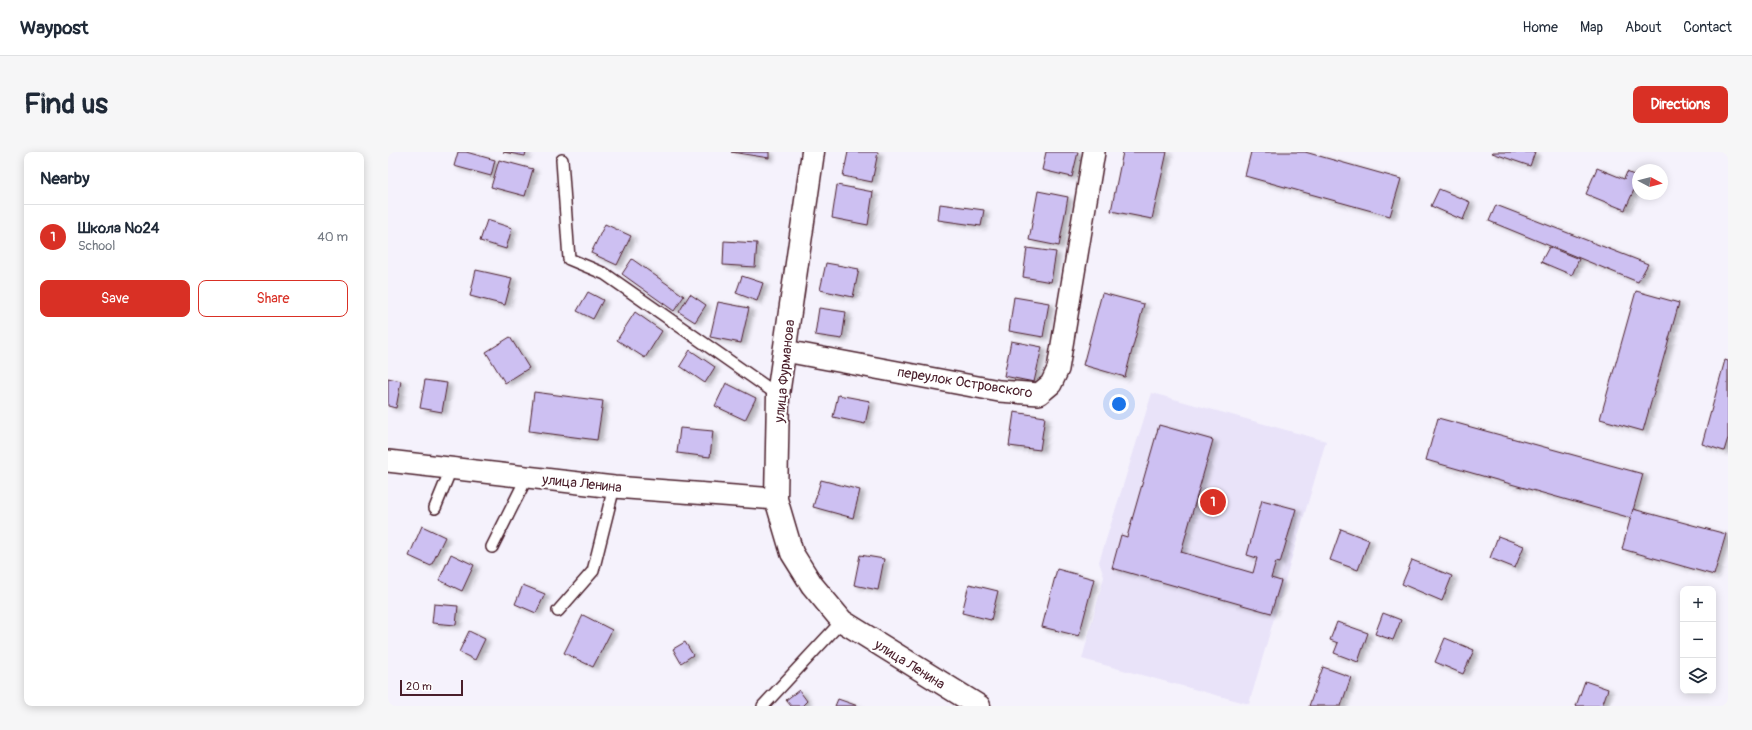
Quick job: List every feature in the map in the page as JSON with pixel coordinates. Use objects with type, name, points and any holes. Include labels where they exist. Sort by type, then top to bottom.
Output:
[{"type":"main road","name":"улица Фурманова","points":[[813,152],[778,395],[776,499],[792,553],[812,585],[842,621]]},
{"type":"main road","name":"улица Ленина","points":[[842,621],[979,706]]},
{"type":"street","name":"переулок Островского","points":[[785,351],[999,391],[1039,394],[1051,384],[1058,369],[1094,152]]},
{"type":"street","name":"улица Ленина","points":[[388,461],[614,487],[776,499]]},
{"type":"lane","points":[[562,160],[569,259],[605,274],[778,395]]},
{"type":"lane","points":[[435,508],[451,469]]},
{"type":"lane","points":[[492,547],[527,477]]},
{"type":"lane","points":[[558,611],[593,571],[614,487]]},
{"type":"lane","points":[[763,706],[842,621]]},
{"type":"shaded area","points":[[1152,393],[1326,441],[1249,704],[1082,659],[1104,577],[1099,562]]},
{"type":"building","points":[[458,152],[466,152],[495,160],[491,176],[454,166]]},
{"type":"building","points":[[503,152],[526,152],[525,156]]},
{"type":"building","points":[[731,152],[769,152],[769,158]]},
{"type":"building","points":[[848,152],[878,152],[872,182],[843,176]]},
{"type":"building","points":[[1046,152],[1078,152],[1072,177],[1042,170]]},
{"type":"building","points":[[1123,152],[1167,152],[1152,219],[1111,211]]},
{"type":"building","points":[[1251,152],[1305,152],[1401,179],[1390,216],[1245,176]]},
{"type":"building","points":[[1535,152],[1530,166],[1492,153]]},
{"type":"building","points":[[499,160],[533,169],[525,196],[491,187]]},
{"type":"building","points":[[1597,168],[1624,179],[1627,172],[1632,174],[1632,194],[1625,210],[1586,194]]},
{"type":"building","points":[[837,185],[873,192],[868,225],[832,218]]},
{"type":"building","points":[[1439,189],[1470,202],[1463,220],[1431,206]]},
{"type":"building","points":[[1038,191],[1068,197],[1059,246],[1029,240]]},
{"type":"building","points":[[940,204],[984,210],[981,226],[938,220]]},
{"type":"building","points":[[1496,205],[1648,264],[1638,282],[1489,221]]},
{"type":"building","points":[[487,220],[512,228],[506,249],[480,241]]},
{"type":"building","points":[[605,224],[631,236],[617,265],[591,253]]},
{"type":"building","points":[[724,241],[757,243],[755,267],[723,265]]},
{"type":"building","points":[[1549,247],[1579,259],[1572,275],[1541,262]]},
{"type":"building","points":[[1027,248],[1056,252],[1051,282],[1023,277]]},
{"type":"building","points":[[632,259],[684,296],[674,311],[622,274]]},
{"type":"building","points":[[826,263],[859,269],[853,297],[820,290]]},
{"type":"building","points":[[476,270],[512,278],[505,305],[470,296]]},
{"type":"building","points":[[742,276],[763,283],[757,301],[736,293]]},
{"type":"building","points":[[1636,291],[1679,303],[1643,431],[1600,419]]},
{"type":"building","points":[[588,292],[603,300],[593,319],[577,311]]},
{"type":"building","points":[[1102,293],[1144,304],[1125,377],[1083,365]]},
{"type":"building","points":[[690,294],[706,305],[695,322],[679,312]]},
{"type":"building","points":[[1014,297],[1049,303],[1043,337],[1009,331]]},
{"type":"building","points":[[718,302],[749,308],[741,343],[710,337]]},
{"type":"building","points":[[819,308],[846,312],[842,339],[815,335]]},
{"type":"building","points":[[635,312],[662,331],[645,358],[617,340]]},
{"type":"building","points":[[510,337],[529,368],[505,383],[486,352]]},
{"type":"building","points":[[1011,341],[1042,347],[1034,382],[1004,376]]},
{"type":"building","points":[[690,350],[715,367],[705,383],[680,366]]},
{"type":"building","points":[[1725,360],[1728,361],[1728,438],[1724,451],[1702,444]]},
{"type":"building","points":[[388,378],[401,381],[396,408],[388,406]]},
{"type":"building","points":[[425,380],[447,383],[442,412],[420,408]]},
{"type":"building","points":[[726,383],[756,398],[745,420],[715,406]]},
{"type":"building","points":[[534,392],[603,401],[597,440],[529,431]]},
{"type":"building","points":[[838,395],[870,401],[865,424],[833,417]]},
{"type":"building","points":[[1014,412],[1045,417],[1040,450],[1009,446]]},
{"type":"building","points":[[1438,418],[1643,474],[1631,518],[1426,460]]},
{"type":"building","points":[[1159,425],[1213,440],[1181,552],[1253,573],[1257,558],[1247,555],[1262,500],[1296,509],[1280,563],[1276,562],[1271,578],[1281,581],[1271,613],[1112,568],[1121,535],[1127,537]]},
{"type":"building","points":[[680,428],[713,431],[710,457],[677,453]]},
{"type":"building","points":[[821,480],[860,490],[853,518],[813,507]]},
{"type":"building","points":[[1633,509],[1726,534],[1714,575],[1622,549]]},
{"type":"building","points":[[422,526],[445,537],[431,566],[409,556]]},
{"type":"building","points":[[1341,529],[1369,540],[1358,570],[1330,560]]},
{"type":"building","points":[[1498,536],[1524,546],[1515,568],[1490,558]]},
{"type":"building","points":[[451,554],[474,565],[462,591],[439,580]]},
{"type":"building","points":[[860,555],[884,559],[878,590],[854,585]]},
{"type":"building","points":[[1412,560],[1452,576],[1442,601],[1402,584]]},
{"type":"building","points":[[1057,569],[1094,579],[1079,636],[1042,627]]},
{"type":"building","points":[[969,584],[998,591],[991,620],[962,613]]},
{"type":"building","points":[[523,585],[545,594],[536,613],[515,604]]},
{"type":"building","points":[[434,604],[458,606],[456,625],[432,623]]},
{"type":"building","points":[[1383,613],[1401,620],[1393,640],[1375,634]]},
{"type":"building","points":[[583,615],[612,630],[593,667],[564,653]]},
{"type":"building","points":[[1337,622],[1368,633],[1358,662],[1334,653],[1338,643],[1330,640]]},
{"type":"building","points":[[469,631],[485,639],[475,660],[459,652]]},
{"type":"building","points":[[1445,638],[1474,650],[1463,674],[1435,662]]},
{"type":"building","points":[[685,642],[693,655],[681,663],[673,649]]},
{"type":"building","points":[[1323,667],[1351,677],[1341,706],[1309,706]]},
{"type":"building","points":[[1585,681],[1608,689],[1602,706],[1576,706]]},
{"type":"building","points":[[799,690],[807,701],[802,706],[791,706],[786,700]]},
{"type":"building","points":[[838,699],[858,706],[835,706]]},
{"type":"place","name":"Школа №24","points":[[1213,502]]}]
